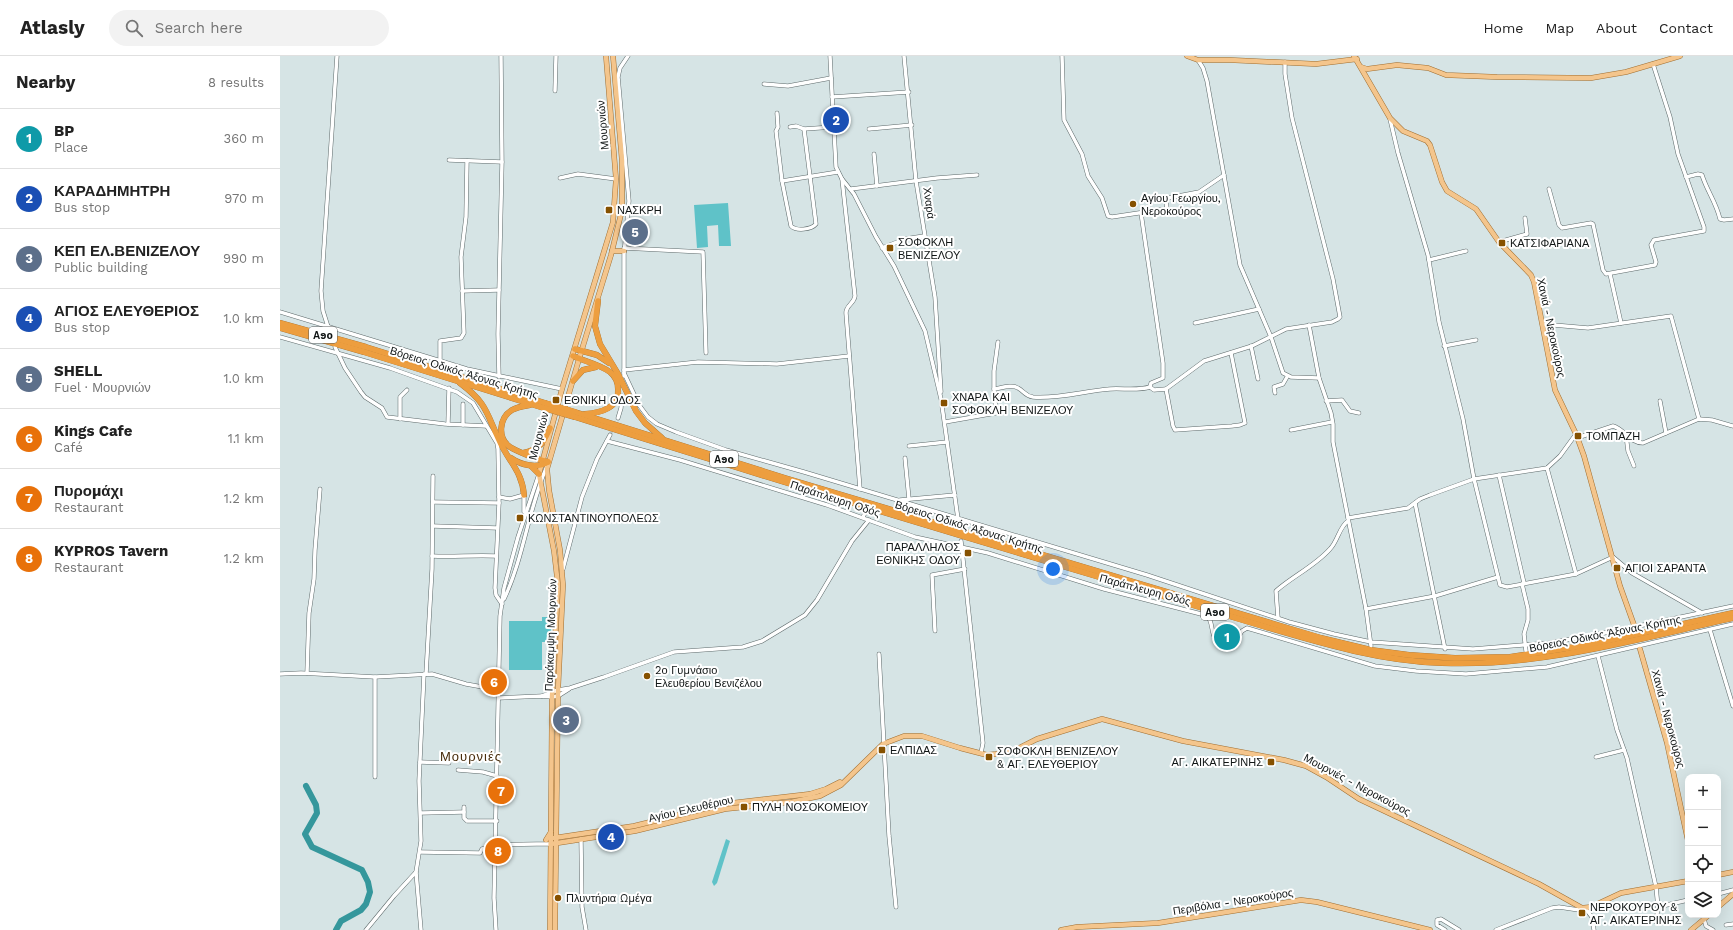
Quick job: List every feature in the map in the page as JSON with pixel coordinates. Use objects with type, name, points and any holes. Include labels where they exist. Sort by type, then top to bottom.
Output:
[{"type":"highway","points":[[598,301],[595,320],[596,332],[600,344],[614,367],[636,412],[645,423],[664,440]]},
{"type":"highway","name":"Βόρειος Οδικός Άξονας Κρήτης","points":[[280,323],[366,347],[747,472],[1208,610],[1325,644],[1371,655],[1415,661],[1466,663],[1511,662],[1559,655],[1733,618]]},
{"type":"highway","name":"Βόρειος Οδικός Άξονας Κρήτης","points":[[280,328],[532,404],[545,405]]},
{"type":"highway","points":[[575,349],[597,355],[608,361],[614,367]]},
{"type":"highway","points":[[573,356],[610,372],[616,378],[618,387],[617,398],[611,406],[602,412],[583,414]]},
{"type":"highway","points":[[573,381],[586,368],[598,366]]},
{"type":"highway","points":[[457,381],[473,393],[484,405],[500,441],[520,475],[524,495]]},
{"type":"highway","points":[[532,404],[511,410],[503,418],[501,425],[505,442],[510,447],[544,463]]},
{"type":"highway","name":"Βόρειος Οδικός Άξονας Κρήτης","points":[[575,415],[583,414],[785,478],[1313,636],[1377,651],[1454,658],[1492,658],[1530,655],[1733,613]]},
{"type":"highway","points":[[523,453],[533,450],[541,445],[550,428]]},
{"type":"highway","points":[[509,457],[517,462],[531,466],[544,463]]},
{"type":"highway","points":[[531,466],[540,476]]},
{"type":"highway","points":[[1208,610],[1214,616]]},
{"type":"highway","points":[[1243,625],[1251,622]]},
{"type":"main road","name":"Μουρνιών","points":[[540,476],[544,463],[550,428],[610,233],[615,208],[616,179],[606,56]]},
{"type":"main road","points":[[544,463],[573,381],[581,351],[598,301],[621,216],[623,193],[622,161],[613,56]]},
{"type":"main road","points":[[1187,56],[1198,60],[1316,64],[1351,61],[1355,58]]},
{"type":"main road","points":[[1361,67],[1367,69],[1397,65],[1428,68],[1446,75],[1591,78],[1621,73],[1680,56]]},
{"type":"main road","name":"Χανιά - Νεροκούρος","points":[[1355,58],[1390,118],[1403,131],[1427,141],[1433,150],[1442,182],[1447,191],[1476,209],[1499,242],[1531,275],[1534,282],[1555,390],[1576,436],[1613,557],[1620,586],[1634,625]]},
{"type":"main road","points":[[612,252],[624,250]]},
{"type":"main road","name":"Παράκαμψη Μουρνιών","points":[[544,463],[560,550],[562,570],[554,830]]},
{"type":"main road","name":"Παράκαμψη Μουρνιών","points":[[540,476],[554,551],[558,584],[552,691],[555,930]]},
{"type":"main road","name":"Χανιά - Νεροκούρος","points":[[1640,649],[1667,743],[1685,827]]},
{"type":"main road","name":"Μουρνιές - Νεροκούρος","points":[[982,753],[996,754],[1013,751],[1037,739],[1102,719],[1183,741],[1289,761],[1312,768],[1359,799],[1539,884],[1585,908]]},
{"type":"main road","name":"Αγίου Ελευθέριου","points":[[554,841],[581,839],[635,831],[725,809],[811,799],[828,793],[840,785],[883,744],[895,738],[914,735],[982,753]]},
{"type":"main road","name":"Αγίου Ελευθέριου","points":[[554,841],[565,837],[634,826],[724,804],[810,794],[826,790],[851,775]]},
{"type":"main road","points":[[546,840],[554,830],[565,837]]},
{"type":"main road","name":"Παράκαμψη Μουρνιών","points":[[550,930],[554,841]]},
{"type":"main road","points":[[1721,874],[1733,872]]},
{"type":"main road","points":[[1585,908],[1621,893],[1685,882]]},
{"type":"main road","points":[[1721,904],[1733,894]]},
{"type":"main road","name":"Περιβόλια - Νεροκούρος","points":[[1061,930],[1077,927],[1158,923],[1301,900],[1317,902],[1430,930]]},
{"type":"main road","points":[[1691,930],[1704,918]]},
{"type":"street","points":[[330,333],[323,311],[321,291],[337,56]]},
{"type":"street","points":[[499,377],[499,290],[502,162],[501,56]]},
{"type":"street","points":[[555,91],[556,56]]},
{"type":"street","points":[[628,56],[620,68],[618,77],[628,190],[628,209],[624,250],[624,373],[698,362],[777,364],[849,356]]},
{"type":"street","points":[[830,56],[833,127],[838,172],[842,179],[854,296],[854,301],[846,310],[860,489]]},
{"type":"street","name":"Χναρά","points":[[904,56],[909,92],[916,181],[934,297],[941,400],[959,526]]},
{"type":"street","points":[[1062,56],[1064,120],[1082,154],[1088,176],[1102,198],[1108,216],[1112,217],[1165,209],[1167,208],[1166,202],[1168,198],[1199,192],[1224,175]]},
{"type":"street","points":[[1198,60],[1203,68],[1207,81],[1240,265],[1271,337],[1281,370],[1288,376],[1319,378]]},
{"type":"street","points":[[994,389],[1013,386],[1019,388],[1025,395],[1048,397],[1109,389],[1140,389],[1150,387],[1154,390],[1166,389],[1204,361],[1251,346],[1286,329],[1332,322],[1338,319],[1340,316],[1332,272],[1292,118],[1284,62]]},
{"type":"street","points":[[1549,189],[1562,228],[1591,223],[1593,224],[1603,272],[1606,274],[1655,265],[1656,262],[1651,245],[1654,240],[1704,231],[1704,227],[1678,154],[1670,117],[1653,64]]},
{"type":"street","points":[[764,84],[788,86],[831,78]]},
{"type":"street","points":[[832,97],[909,92]]},
{"type":"street","points":[[777,113],[778,127],[776,131],[782,181],[791,226],[795,229],[810,228],[816,224],[804,129]]},
{"type":"street","points":[[1390,118],[1398,153],[1429,260],[1444,346],[1463,419],[1474,479],[1500,584],[1504,587],[1576,574],[1613,557],[1637,576],[1702,613]]},
{"type":"street","points":[[869,129],[912,125]]},
{"type":"street","points":[[790,127],[796,126],[804,129],[833,127]]},
{"type":"street","points":[[874,154],[877,186]]},
{"type":"street","points":[[449,160],[502,162]]},
{"type":"street","points":[[440,360],[440,341],[459,339],[463,336],[461,249],[466,217],[466,161]]},
{"type":"street","points":[[782,181],[838,172]]},
{"type":"street","points":[[560,178],[578,174],[616,179]]},
{"type":"street","points":[[1686,177],[1698,174],[1702,175],[1707,190],[1716,203],[1720,218],[1724,220],[1733,219]]},
{"type":"street","points":[[851,189],[977,175]]},
{"type":"street","name":"Χναρά","points":[[842,179],[851,189],[922,322],[928,340],[941,400]]},
{"type":"street","points":[[1141,213],[1163,363],[1163,378],[1152,383],[1150,387]]},
{"type":"street","points":[[1499,242],[1527,234],[1525,218]]},
{"type":"street","points":[[882,248],[905,239],[924,236]]},
{"type":"street","points":[[624,250],[703,252],[706,353]]},
{"type":"street","points":[[1429,260],[1466,251]]},
{"type":"street","points":[[1610,274],[1621,323]]},
{"type":"street","points":[[462,291],[499,290]]},
{"type":"street","points":[[1195,323],[1259,309]]},
{"type":"street","points":[[280,312],[499,377],[562,389]]},
{"type":"street","points":[[1542,324],[1588,328],[1668,315],[1673,317],[1699,419]]},
{"type":"street","points":[[1309,325],[1319,378],[1332,422],[1333,442],[1366,609],[1371,644]]},
{"type":"street","points":[[280,337],[390,368],[449,388],[473,403],[497,443],[499,504],[495,588],[496,595],[502,604],[499,622],[496,930]]},
{"type":"street","points":[[1444,346],[1476,340]]},
{"type":"street","points":[[944,422],[996,413],[994,389],[998,342]]},
{"type":"street","points":[[1251,346],[1258,379]]},
{"type":"street","points":[[335,347],[345,368],[365,397],[380,406],[386,416],[448,424],[486,426]]},
{"type":"street","points":[[1166,389],[1173,426],[1176,431],[1243,424],[1245,420],[1231,353]]},
{"type":"street","name":"Παράπλευρη Οδός","points":[[624,373],[639,405],[648,417],[657,424],[726,450],[1147,575],[1278,618],[1371,644],[1445,649],[1473,649],[1549,643],[1733,606]]},
{"type":"street","points":[[1275,393],[1274,387],[1283,384],[1288,376]]},
{"type":"street","points":[[448,424],[449,388]]},
{"type":"street","points":[[400,419],[400,397],[407,390]]},
{"type":"street","points":[[618,418],[622,396]]},
{"type":"street","points":[[1326,401],[1342,400],[1350,411],[1359,413]]},
{"type":"street","points":[[1660,401],[1666,433]]},
{"type":"street","points":[[463,404],[463,425]]},
{"type":"street","points":[[1278,618],[1276,591],[1320,559],[1332,548],[1348,519],[1408,508],[1430,495],[1474,479],[1548,468],[1576,436],[1613,426],[1618,428],[1636,442],[1643,443],[1699,419],[1712,420],[1733,426]]},
{"type":"street","points":[[1291,430],[1332,422]]},
{"type":"street","points":[[562,570],[582,498],[597,459],[610,435]]},
{"type":"street","points":[[1626,435],[1628,448],[1634,466]]},
{"type":"street","name":"Παράπλευρη Οδός","points":[[607,441],[703,467],[827,505],[915,537],[962,546],[1104,589],[1205,615],[1211,621],[1214,638],[1221,643],[1234,643],[1244,629],[1252,629],[1375,666],[1416,671],[1466,674],[1528,670],[1598,656],[1733,624]]},
{"type":"street","points":[[909,446],[947,442]]},
{"type":"street","points":[[905,458],[909,499]]},
{"type":"street","name":"Μουρνιών","points":[[502,604],[518,559],[544,463]]},
{"type":"street","points":[[1548,468],[1576,574]]},
{"type":"street","points":[[1499,475],[1528,609],[1528,620],[1524,634],[1526,651]]},
{"type":"street","points":[[421,930],[416,872],[420,852],[420,762],[432,556],[433,476]]},
{"type":"street","name":"Μουρνιών","points":[[502,604],[504,588],[524,516],[540,476]]},
{"type":"street","points":[[307,673],[309,613],[314,579],[320,489]]},
{"type":"street","points":[[869,498],[870,492]]},
{"type":"street","points":[[499,497],[510,499],[524,495],[524,516]]},
{"type":"street","points":[[897,500],[955,495]]},
{"type":"street","points":[[433,502],[499,504]]},
{"type":"street","points":[[1415,504],[1445,649]]},
{"type":"street","points":[[863,517],[866,511]]},
{"type":"street","points":[[542,696],[552,691],[570,688],[604,678],[674,652],[743,647],[762,641],[794,622],[812,607],[852,541],[869,520]]},
{"type":"street","points":[[433,526],[497,528]]},
{"type":"street","points":[[961,541],[983,742],[982,753]]},
{"type":"street","points":[[554,551],[568,549]]},
{"type":"street","points":[[432,556],[454,558],[473,555],[496,556]]},
{"type":"street","points":[[935,631],[932,575],[965,569]]},
{"type":"street","points":[[1366,609],[1435,596],[1498,577]]},
{"type":"street","points":[[1710,630],[1733,706]]},
{"type":"street","points":[[879,654],[883,744],[892,873],[896,907]]},
{"type":"street","points":[[1598,656],[1609,703],[1624,750],[1656,888],[1658,907],[1656,922]]},
{"type":"street","points":[[1374,661],[1375,666]]},
{"type":"street","points":[[1528,664],[1528,670]]},
{"type":"street","points":[[280,674],[307,673],[375,676],[425,674],[499,690]]},
{"type":"street","points":[[375,676],[375,777]]},
{"type":"street","points":[[499,698],[552,697],[558,696],[570,688]]},
{"type":"street","points":[[1596,757],[1624,750]]},
{"type":"street","points":[[420,762],[449,763]]},
{"type":"street","points":[[458,770],[483,772],[497,776]]},
{"type":"street","points":[[464,807],[464,818],[467,821],[497,821]]},
{"type":"street","points":[[421,813],[464,812]]},
{"type":"street","points":[[581,839],[582,907],[586,930]]},
{"type":"street","points":[[541,843],[546,840],[554,841]]},
{"type":"street","points":[[420,852],[480,853],[482,849],[496,846],[554,841]]},
{"type":"street","points":[[366,930],[416,872]]},
{"type":"street","points":[[1721,893],[1733,890]]},
{"type":"street","points":[[1658,907],[1685,901]]},
{"type":"street","points":[[1496,930],[1552,908],[1564,907],[1579,910],[1585,908],[1592,917],[1594,930]]},
{"type":"street","points":[[1705,918],[1706,926],[1713,930]]},
{"type":"street","points":[[1445,930],[1437,925],[1437,920],[1441,919],[1459,930]]},
{"type":"street","points":[[1726,925],[1733,924]]},
{"type":"shaded area","points":[[728,203],[731,246],[719,246],[718,225],[707,226],[708,247],[697,248],[694,205]]},
{"type":"shaded area","points":[[542,617],[551,617],[551,642],[542,642],[542,670],[509,670],[509,621],[542,621]]},
{"type":"shaded area","points":[[726,839],[730,841],[717,883],[714,886],[712,882]]},
{"type":"waterway","points":[[306,786],[316,805],[317,813],[305,834],[312,847],[362,870],[368,882],[370,892],[366,904],[361,910],[341,921],[336,930]]},
{"type":"tunnel","points":[[610,435],[618,418]]},
{"type":"place","name":"ΚΑΡΑΔΗΜΗΤΡΗ","points":[[836,120]]},
{"type":"place","name":"Αγίου Γεωργίου, Νεροκούρος","points":[[1133,204]]},
{"type":"place","name":"ΝΑΣΚΡΗ","points":[[609,210]]},
{"type":"place","name":"SHELL","points":[[635,232]]},
{"type":"place","name":"ΚΑΤΣΙΦΑΡΙΑΝΑ","points":[[1502,243]]},
{"type":"place","name":"ΣΟΦΟΚΛΗ ΒΕΝΙΖΕΛΟΥ","points":[[890,248]]},
{"type":"place","name":"ΕΘΝΙΚΗ ΟΔΟΣ","points":[[556,400]]},
{"type":"place","name":"ΧΝΑΡΑ ΚΑΙ ΣΟΦΟΚΛΗ ΒΕΝΙΖΕΛΟΥ","points":[[944,403]]},
{"type":"place","name":"ΤΟΜΠΑΖΗ","points":[[1578,436]]},
{"type":"place","name":"ΚΩΝΣΤΑΝΤΙΝΟΥΠΟΛΕΩΣ","points":[[520,518]]},
{"type":"place","name":"ΠΑΡΑΛΛΗΛΟΣ ΕΘΝΙΚΗΣ ΟΔΟΥ","points":[[968,553]]},
{"type":"place","name":"ΑΓΙΟΙ ΣΑΡΑΝΤΑ","points":[[1617,568]]},
{"type":"place","name":"BP","points":[[1227,637]]},
{"type":"place","name":"2ο Γυμνάσιο Ελευθερίου Βενιζέλου","points":[[647,676]]},
{"type":"place","name":"Kings Cafe","points":[[494,682]]},
{"type":"place","name":"ΚΕΠ ΕΛ.ΒΕΝΙΖΕΛΟΥ","points":[[566,720]]},
{"type":"place","name":"ΕΛΠΙΔΑΣ","points":[[882,750]]},
{"type":"place","name":"ΣΟΦΟΚΛΗ ΒΕΝΙΖΕΛΟΥ & ΑΓ. ΕΛΕΥΘΕΡΙΟΥ","points":[[989,757]]},
{"type":"place","name":"ΑΓ. ΑΙΚΑΤΕΡΙΝΗΣ","points":[[1271,762]]},
{"type":"place","name":"Πυρομάχι","points":[[501,791]]},
{"type":"place","name":"ΠΥΛΗ ΝΟΣΟΚΟΜΕΙΟΥ","points":[[744,807]]},
{"type":"place","name":"ΑΓΙΟΣ ΕΛΕΥΘΕΡΙΟΣ","points":[[611,837]]},
{"type":"place","name":"KYPROS Tavern","points":[[498,851]]},
{"type":"place","name":"Πλυντήρια Ωμέγα","points":[[558,898]]},
{"type":"place","name":"ΝΕΡΟΚΟΥΡΟΥ & ΑΓ. ΑΙΚΑΤΕΡΙΝΗΣ","points":[[1582,913]]},
{"type":"district","name":"Μουρνιές","points":[[471,756]]}]
